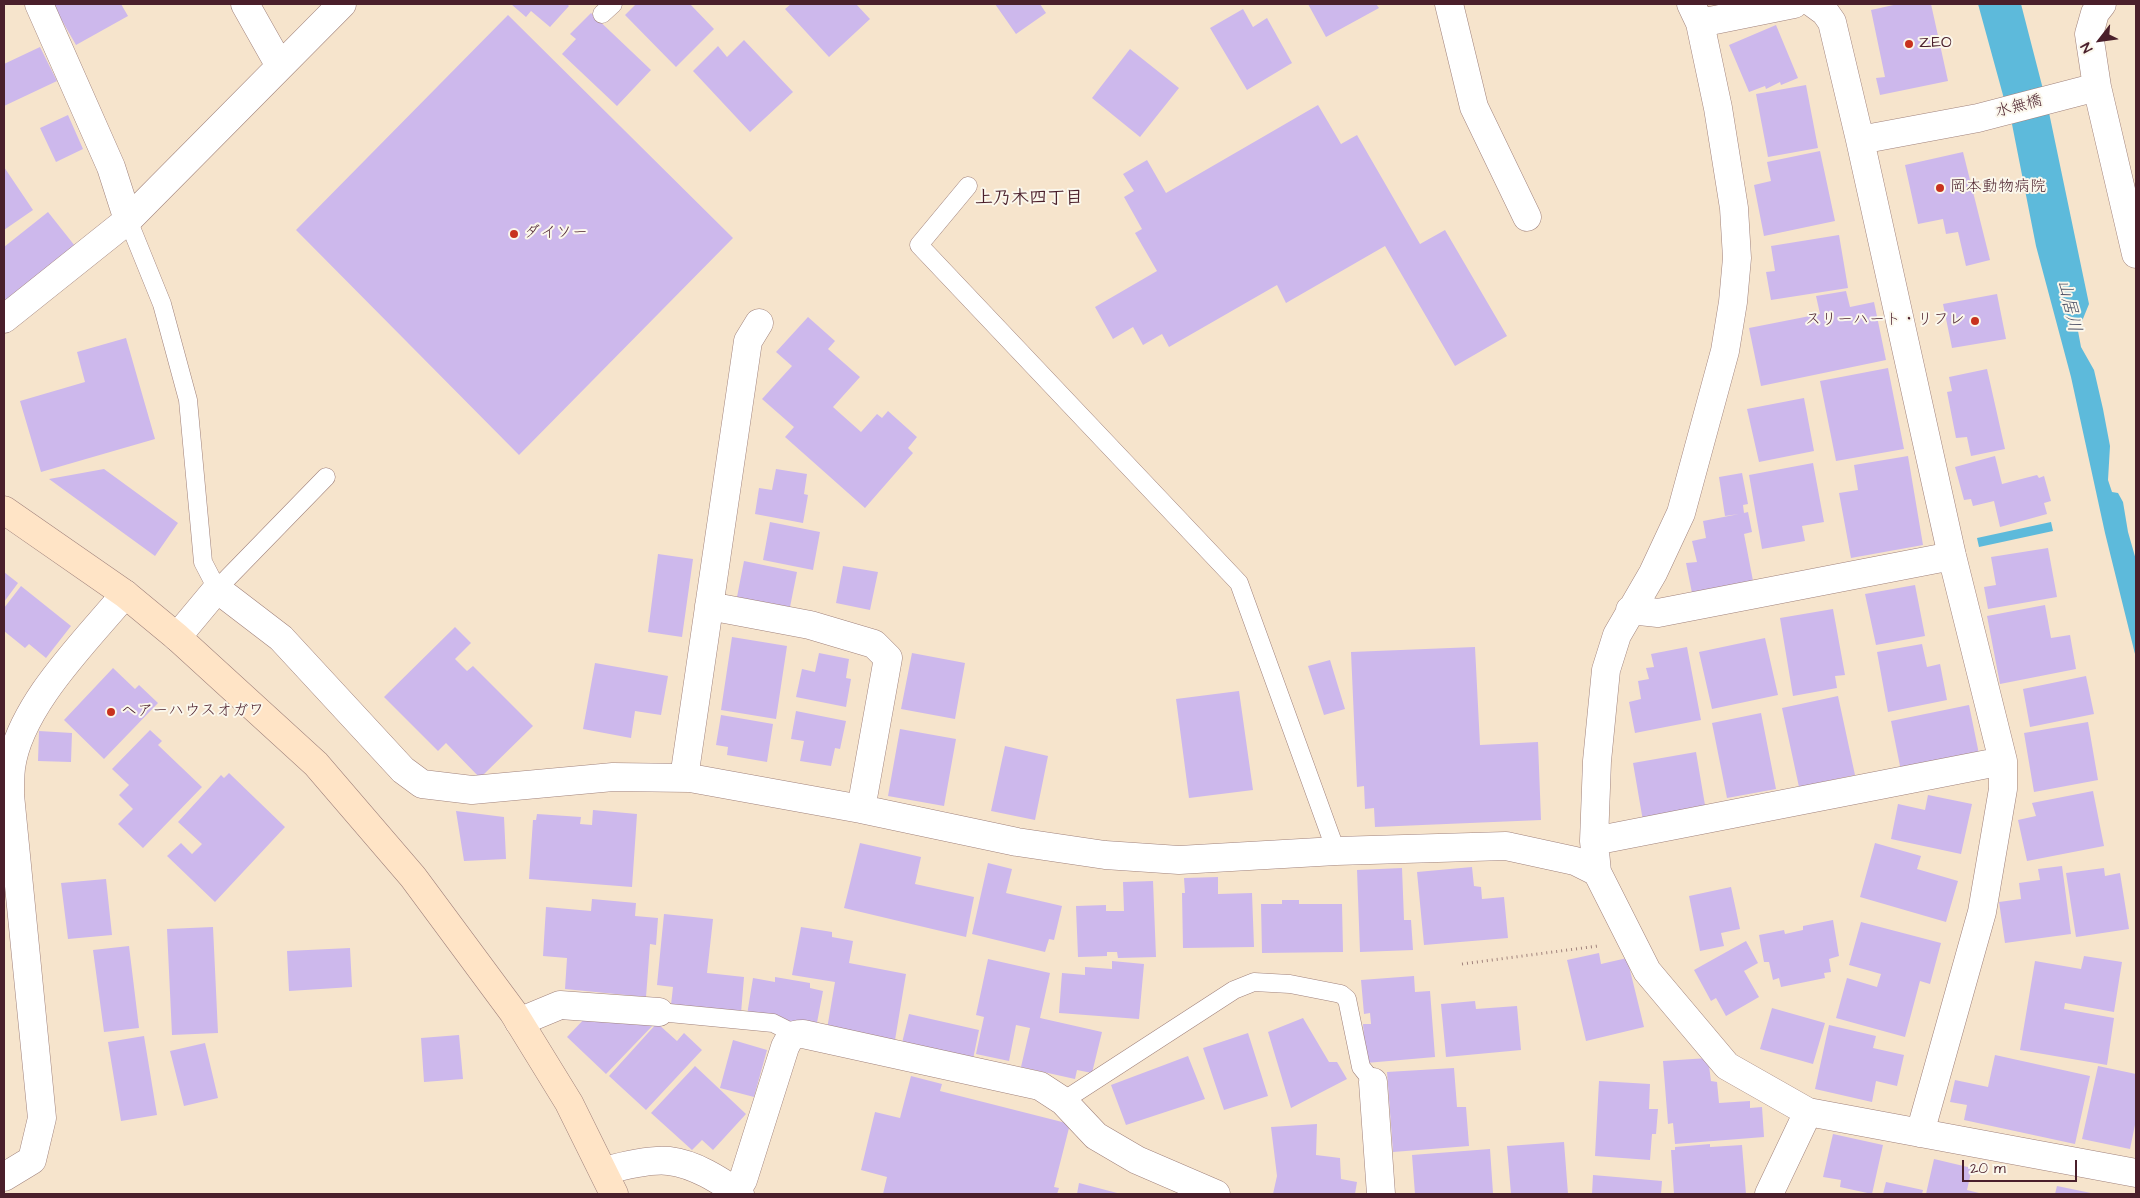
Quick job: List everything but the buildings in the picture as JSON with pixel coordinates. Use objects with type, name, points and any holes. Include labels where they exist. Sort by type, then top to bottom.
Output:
[{"type":"street","points":[[39,4],[110,167],[128,220]]},
{"type":"street","points":[[245,4],[280,66]]},
{"type":"street","points":[[4,319],[128,220],[342,4]]},
{"type":"street","points":[[1449,4],[1474,107],[1527,218]]},
{"type":"street","points":[[1794,4],[1696,14],[1718,108],[1734,208],[1737,258],[1734,302],[1726,351],[1681,513],[1653,573],[1617,635],[1606,670],[1597,761],[1594,841],[1597,872],[1646,971],[1727,1066],[1808,1112],[2136,1173]]},
{"type":"street","points":[[1814,4],[1825,12],[1832,22],[1952,556],[2004,761],[2003,789],[1982,912],[1920,1133]]},
{"type":"street","points":[[2102,4],[2094,13],[2089,34],[2096,87],[2136,254]]},
{"type":"street","name":"水無橋","points":[[1860,140],[1978,118],[2096,87]]},
{"type":"street","points":[[684,778],[748,341],[759,323]]},
{"type":"street","points":[[4,510],[125,594],[177,637],[316,764],[413,877],[519,1022],[569,1103],[609,1182],[626,1165],[669,1161],[691,1167],[718,1180],[738,1193],[786,1047],[792,1035],[803,1034],[1040,1086],[1063,1101],[1096,1136],[1137,1160],[1216,1194]]},
{"type":"street","points":[[1630,610],[1658,613],[1952,556]]},
{"type":"street","points":[[177,637],[217,589],[281,638],[403,770],[422,784],[472,790],[613,777],[684,778],[861,809],[1018,842],[1105,855],[1179,860],[1336,851],[1506,846],[1575,861],[1597,872]]},
{"type":"street","points":[[4,1177],[32,1160],[42,1118],[10,795],[11,768],[26,722],[43,694],[125,594]]},
{"type":"street","points":[[709,606],[810,625],[874,644],[888,658],[861,809]]},
{"type":"street","points":[[1594,841],[2004,761]]},
{"type":"street","points":[[519,1022],[560,1005],[659,1012]]},
{"type":"street","points":[[1373,1082],[1380,1194]]},
{"type":"street","points":[[1769,1194],[1808,1112]]},
{"type":"lane","points":[[968,186],[919,245],[1239,583],[1336,851]]},
{"type":"lane","points":[[128,220],[162,304],[188,400],[202,562],[217,589],[326,477]]},
{"type":"lane","points":[[1063,1101],[1234,990],[1254,982],[1290,984],[1341,994],[1347,1000],[1361,1066],[1373,1082]]},
{"type":"lane","points":[[659,1012],[773,1023],[787,1030],[792,1035]]},
{"type":"path","points":[[1462,964],[1632,942]]},
{"type":"water","points":[[1978,4],[2021,4],[2045,97],[2006,106]]},
{"type":"water","name":"山居川","points":[[2047,103],[2089,304],[2078,331],[2081,347],[2094,370],[2103,409],[2110,446],[2108,480],[2112,492],[2118,493],[2123,502],[2128,532],[2136,560],[2136,658],[2105,533],[2071,377],[2036,246],[2010,114]]},
{"type":"water","points":[[2051,522],[2053,531],[1979,547],[1977,538]]},
{"type":"place","name":"ZEO","points":[[1909,44]]},
{"type":"place","name":"岡本動物病院","points":[[1940,188]]},
{"type":"place","name":"ダイソー","points":[[514,234]]},
{"type":"place","name":"スリーハート・リフレ","points":[[1975,321]]},
{"type":"place","name":"ヘアーハウスオガワ","points":[[111,712]]},
{"type":"district","name":"上乃木四丁目","points":[[1029,199]]}]
